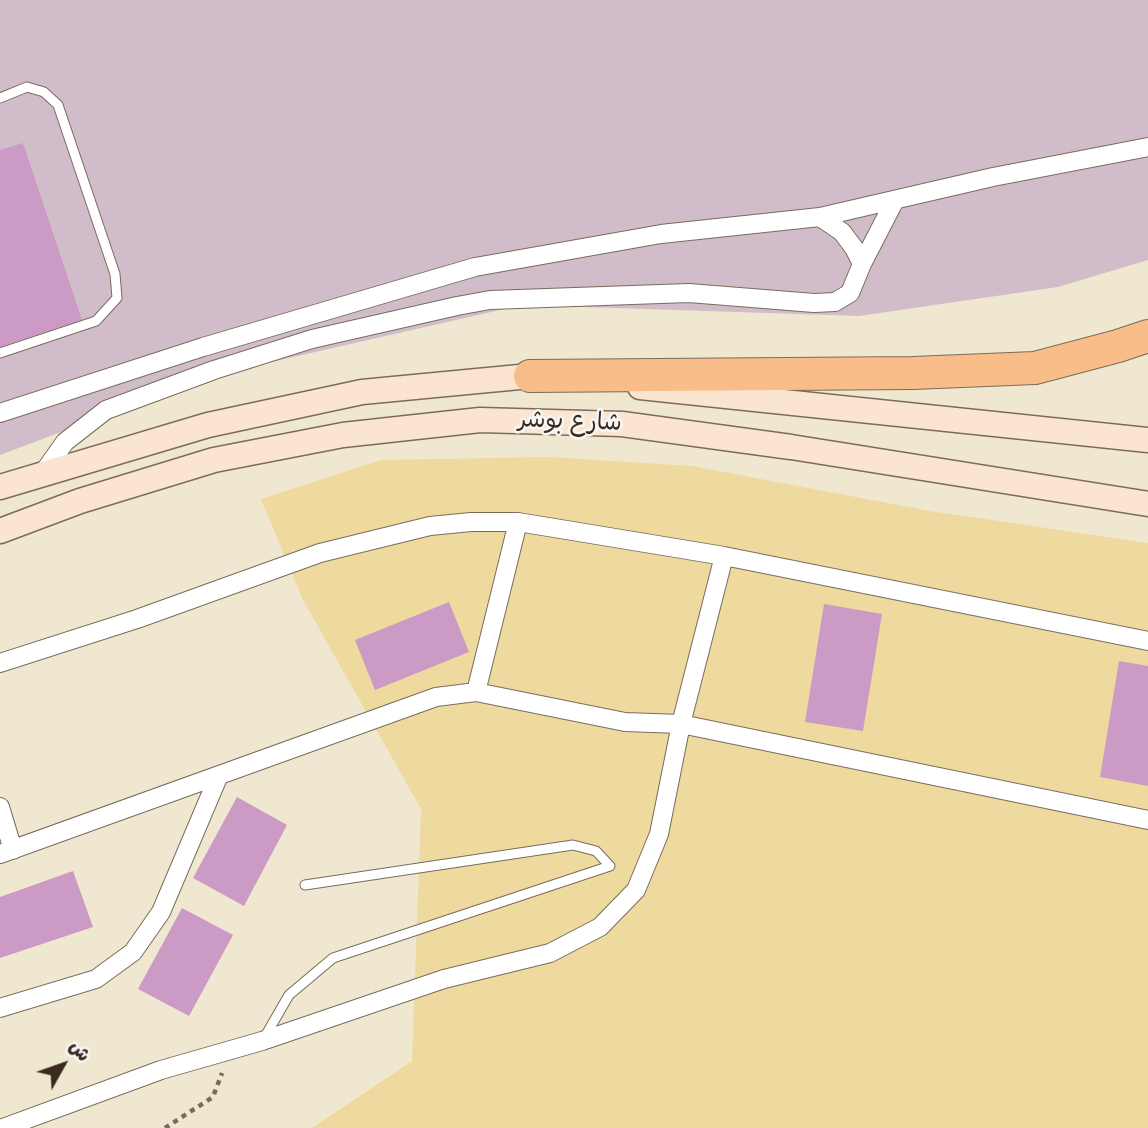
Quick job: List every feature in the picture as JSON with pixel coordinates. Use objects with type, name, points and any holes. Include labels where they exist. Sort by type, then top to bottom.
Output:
[{"type":"highway","points":[[530,376],[914,373],[1035,368],[1148,336]]},
{"type":"main road","name":"شارع بوشر","points":[[0,487],[208,425],[362,392],[530,376],[1148,440]]},
{"type":"main road","name":"شارع بوشر","points":[[0,531],[80,501],[214,460],[343,435],[480,420],[622,424],[791,447],[1148,504]]},
{"type":"street","points":[[0,413],[203,347],[475,267],[661,233],[820,217],[993,177],[1148,147]]},
{"type":"street","points":[[43,473],[65,442],[106,410],[214,370],[312,339],[490,300],[689,293],[814,303],[835,302],[850,293],[895,200]]},
{"type":"street","points":[[820,217],[842,232],[862,264]]},
{"type":"street","points":[[0,663],[137,619],[320,553],[430,526],[471,522],[517,522],[724,556],[1148,641]]},
{"type":"street","points":[[476,692],[517,522]]},
{"type":"street","points":[[3,1128],[161,1070],[262,1041],[444,979],[550,953],[600,928],[636,890],[659,834],[681,724],[724,556]]},
{"type":"street","points":[[0,807],[6,852],[436,697],[476,692],[625,722],[681,724],[1148,820]]},
{"type":"street","points":[[0,1008],[96,979],[133,952],[161,912],[219,775]]},
{"type":"lane","points":[[0,98],[27,87],[44,92],[58,105],[115,274],[117,299],[96,321],[0,353]]},
{"type":"lane","points":[[262,1041],[289,995],[333,958],[610,866],[596,851],[573,845],[305,885]]},
{"type":"path","points":[[165,1128],[213,1097],[229,1051]]},
{"type":"shaded area","points":[[0,0],[1148,0],[1148,260],[1058,287],[859,316],[522,305],[210,376],[0,455]]},
{"type":"sand","points":[[549,457],[692,466],[930,511],[1148,543],[1148,1128],[312,1128],[412,1061],[421,809],[303,600],[261,499],[381,460]]},
{"type":"building","points":[[23,143],[82,320],[0,347],[0,150]]},
{"type":"building","points":[[449,602],[469,652],[375,690],[355,640]]},
{"type":"building","points":[[824,604],[882,614],[863,731],[805,722]]},
{"type":"building","points":[[1119,661],[1148,666],[1148,786],[1100,777]]},
{"type":"building","points":[[237,797],[287,825],[244,906],[193,878]]},
{"type":"building","points":[[73,871],[93,927],[0,958],[0,897]]},
{"type":"building","points":[[182,908],[233,935],[189,1016],[138,989]]}]
